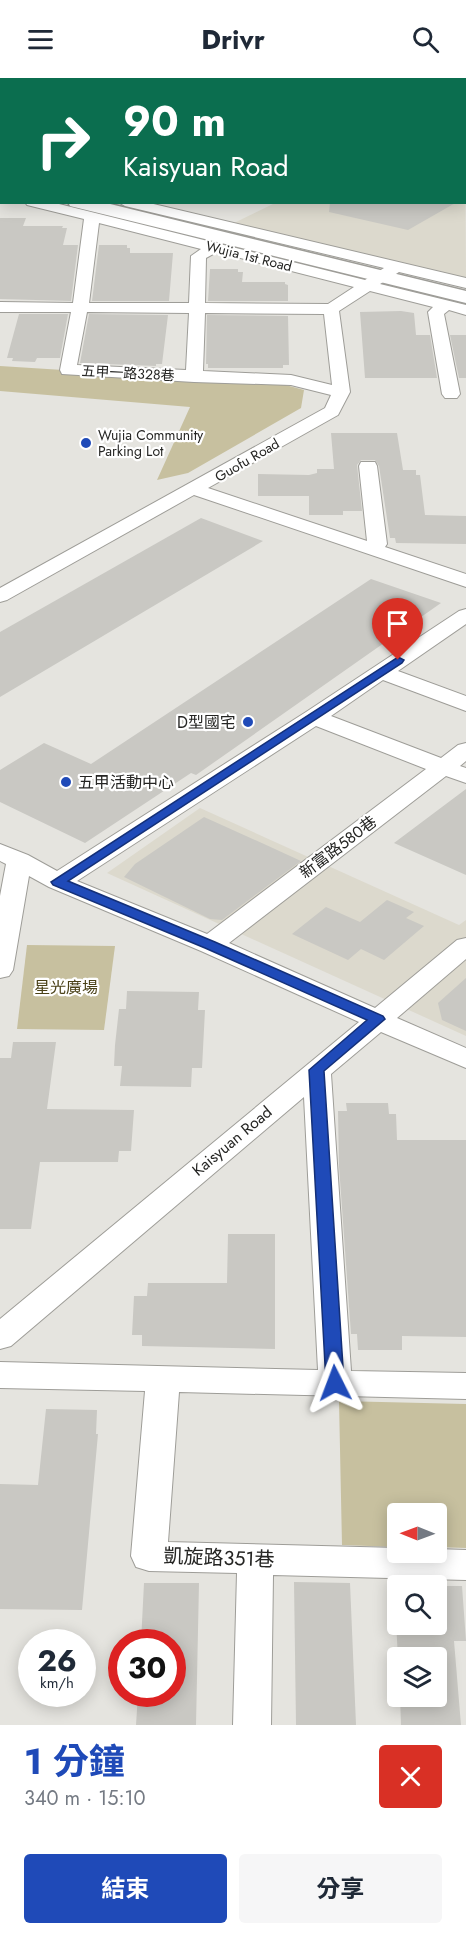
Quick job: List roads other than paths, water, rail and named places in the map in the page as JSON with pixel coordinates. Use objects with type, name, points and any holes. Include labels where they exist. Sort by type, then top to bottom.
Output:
[{"type":"main road","name":"Wujia 1st Road","points":[[85,204],[466,297]]},
{"type":"street","name":"Wujia 1st Road","points":[[40,204],[214,248],[381,276],[466,283]]},
{"type":"street","name":"Wujia 1st Road","points":[[132,204],[381,276],[446,305],[466,310]]},
{"type":"street","name":"五甲一路328巷","points":[[92,217],[80,308],[68,370],[291,380],[341,392]]},
{"type":"street","points":[[194,377],[195,308],[199,256],[214,248]]},
{"type":"street","points":[[0,307],[331,309],[381,276]]},
{"type":"street","points":[[446,305],[436,312],[451,394]]},
{"type":"street","points":[[331,309],[341,392]]},
{"type":"street","name":"Guofu Road","points":[[0,596],[326,415],[341,392]]},
{"type":"street","points":[[368,466],[377,544],[368,549]]},
{"type":"street","points":[[194,489],[466,581]]},
{"type":"street","points":[[58,882],[314,717],[466,615]]},
{"type":"street","points":[[381,672],[466,704]]},
{"type":"street","points":[[314,717],[455,772]]},
{"type":"street","name":"新富路580巷","points":[[210,945],[455,772],[466,750]]},
{"type":"street","points":[[0,970],[9,856],[58,882],[210,945],[466,1059]]},
{"type":"street","name":"Kaisyuan Road","points":[[0,1337],[466,946]]},
{"type":"street","points":[[317,1070],[335,1383]]},
{"type":"street","points":[[0,1375],[466,1386]]},
{"type":"street","name":"凱旋路351巷","points":[[163,1379],[149,1556],[466,1565]]},
{"type":"street","points":[[252,1725],[255,1559]]},
{"type":"place","name":"Wujia Community Parking Lot","points":[[86,443]]},
{"type":"place","name":"D型國宅","points":[[248,722]]},
{"type":"place","name":"五甲活動中心","points":[[66,782]]},
{"type":"park label","name":"星光廣場","points":[[66,987]]}]
